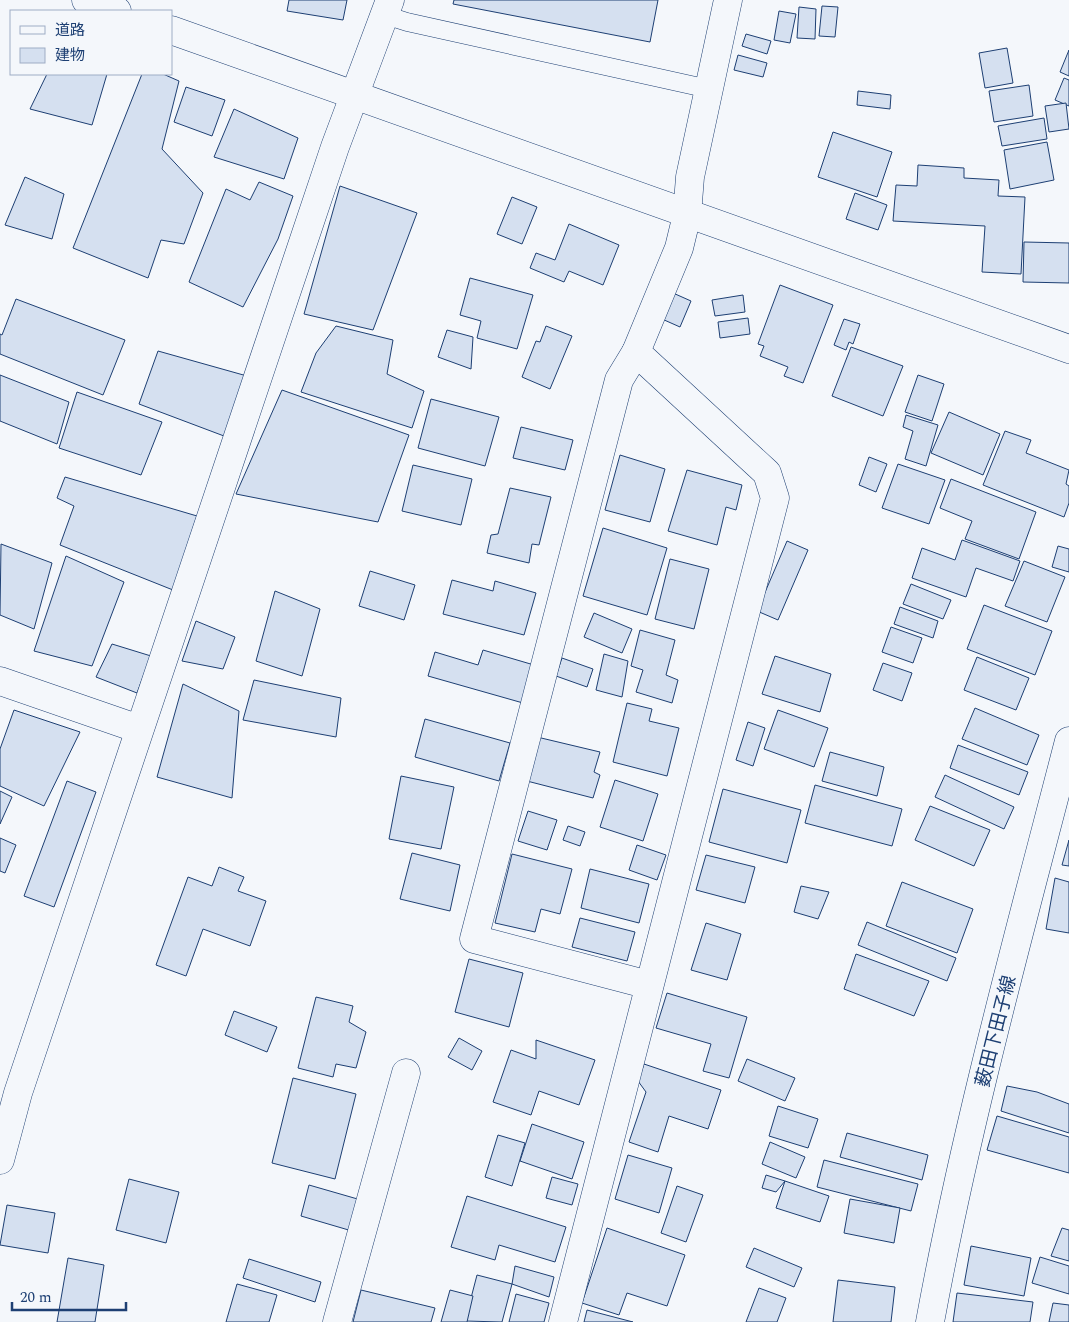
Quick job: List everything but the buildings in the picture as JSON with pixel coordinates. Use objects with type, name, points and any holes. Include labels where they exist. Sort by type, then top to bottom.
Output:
[{"type":"street","points":[[86,0],[114,10]]},
{"type":"street","points":[[649,985],[474,939],[619,380],[636,352],[679,248],[687,215],[690,177],[728,0]]},
{"type":"street","points":[[0,1160],[18,1093],[139,729],[354,96],[388,8]]},
{"type":"street","points":[[172,30],[687,215],[1069,349]]},
{"type":"street","points":[[563,1322],[775,498],[767,473],[636,352]]},
{"type":"street","points":[[0,681],[139,729]]},
{"type":"street","name":"薮田下田子線","points":[[930,1322],[948,1222],[1017,940],[1069,741]]},
{"type":"street","points":[[337,1322],[406,1073]]},
{"type":"lane","points":[[388,8],[407,22],[709,89]]}]
